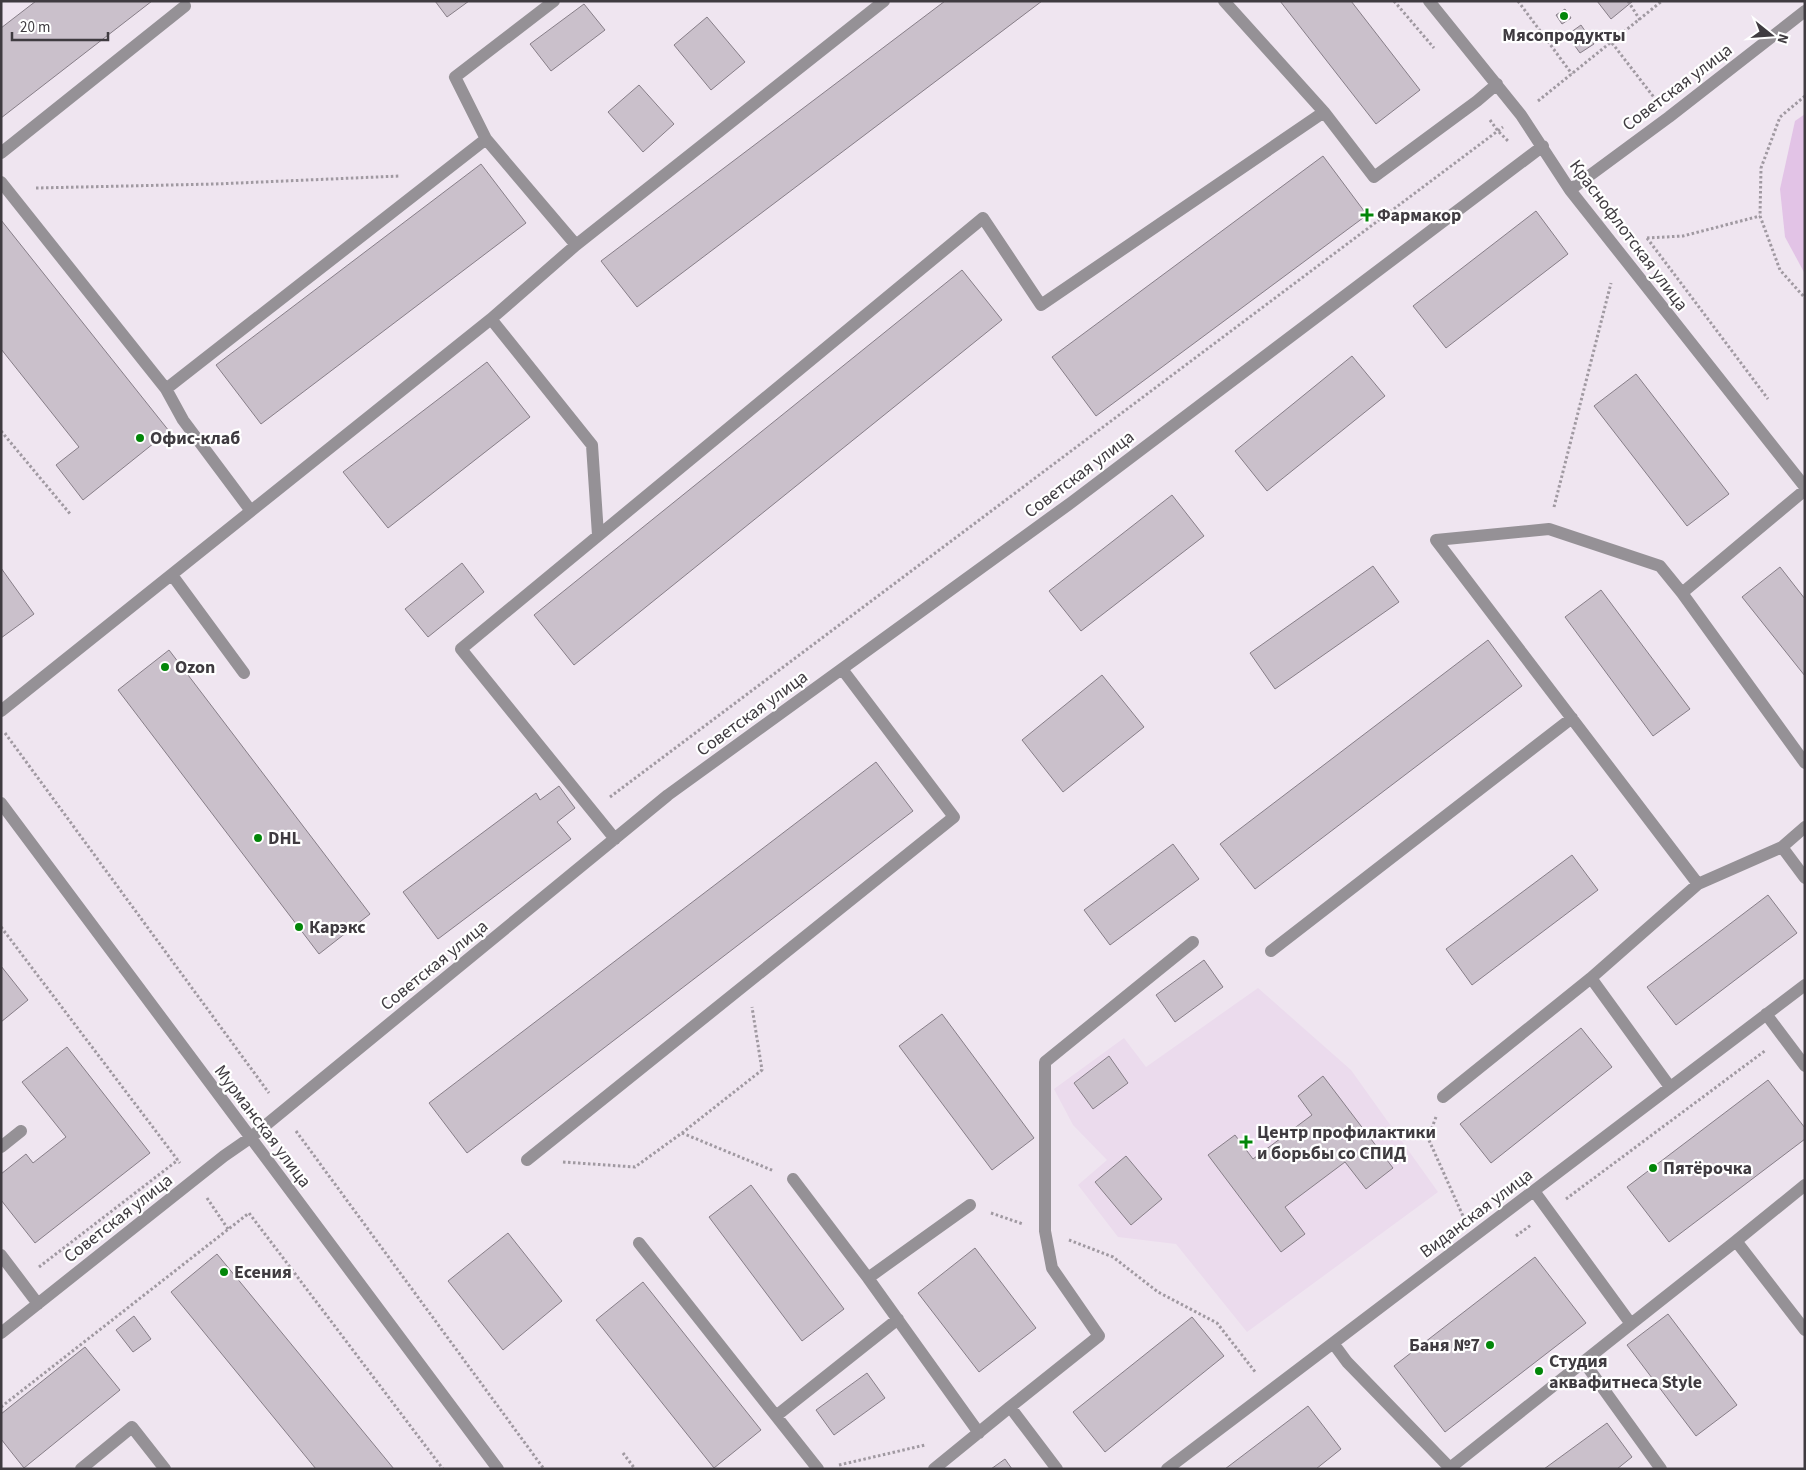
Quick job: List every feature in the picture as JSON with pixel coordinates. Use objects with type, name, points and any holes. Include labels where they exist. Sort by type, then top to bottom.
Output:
[{"type":"street","points":[[554,1],[455,77],[486,139],[576,245]]},
{"type":"street","points":[[1,712],[491,319],[576,245],[884,1]]},
{"type":"street","points":[[1224,1],[1324,112],[1374,177],[1497,84]]},
{"type":"street","name":"Краснофлотская улица","points":[[1429,1],[1521,115],[1570,190],[1805,489]]},
{"type":"street","points":[[1,153],[185,6]]},
{"type":"street","name":"Советская улица","points":[[1570,190],[1805,11]]},
{"type":"street","points":[[615,839],[460,650],[983,218],[1041,305],[1324,112]]},
{"type":"street","points":[[166,389],[438,174],[486,139]]},
{"type":"street","name":"Советская улица","points":[[1,1333],[250,1138],[668,795],[1072,502],[1543,146]]},
{"type":"street","points":[[4,185],[166,389],[183,420],[251,511]]},
{"type":"street","points":[[491,319],[592,445],[598,535]]},
{"type":"street","points":[[1682,593],[1805,489]]},
{"type":"street","points":[[1698,884],[1436,540],[1549,529],[1660,566],[1682,593],[1805,763]]},
{"type":"street","points":[[172,575],[244,672]]},
{"type":"street","points":[[527,1160],[954,817],[842,669]]},
{"type":"street","points":[[1272,951],[1572,718]]},
{"type":"street","name":"Мурманская улица","points":[[2,804],[498,1469]]},
{"type":"street","points":[[1443,1097],[1591,978],[1698,884],[1782,847],[1805,827]]},
{"type":"street","points":[[1782,847],[1805,878]]},
{"type":"street","points":[[934,1469],[1099,1336],[1052,1268],[1045,1231],[1045,1062],[1192,942]]},
{"type":"street","points":[[1591,978],[1670,1087]]},
{"type":"street","name":"Виданская улица","points":[[1167,1469],[1805,985]]},
{"type":"street","points":[[1766,1014],[1805,1066]]},
{"type":"street","points":[[1,1147],[21,1132]]},
{"type":"street","points":[[793,1180],[868,1278],[979,1432]]},
{"type":"street","points":[[1333,1343],[1347,1362],[1448,1468],[1805,1185]]},
{"type":"street","points":[[1534,1190],[1631,1324]]},
{"type":"street","points":[[868,1278],[970,1205]]},
{"type":"street","points":[[1736,1241],[1805,1330]]},
{"type":"street","points":[[639,1243],[818,1469]]},
{"type":"street","points":[[1,1255],[38,1304]]},
{"type":"street","points":[[776,1416],[898,1319]]},
{"type":"street","points":[[1584,1362],[1661,1469]]},
{"type":"street","points":[[1010,1407],[1057,1469]]},
{"type":"street","points":[[81,1469],[132,1428],[165,1469]]},
{"type":"path","points":[[1394,1],[1438,52]]},
{"type":"path","points":[[1518,1],[1572,74]]},
{"type":"path","points":[[1625,8],[1627,1]]},
{"type":"path","points":[[1627,1],[1640,20]]},
{"type":"path","points":[[592,810],[1521,115],[1662,1]]},
{"type":"path","points":[[1612,42],[1668,117]]},
{"type":"path","points":[[1805,96],[1780,117],[1776,126],[1761,168],[1760,216],[1780,270],[1805,298]]},
{"type":"path","points":[[4,185],[215,184],[438,174]]},
{"type":"path","points":[[1760,216],[1683,236],[1647,238],[1770,401]]},
{"type":"path","points":[[1549,529],[1611,282]]},
{"type":"path","points":[[1,431],[71,515]]},
{"type":"path","points":[[1,926],[194,1181],[228,1229]]},
{"type":"path","points":[[527,1160],[635,1167],[682,1133],[762,1070],[748,982]]},
{"type":"path","points":[[1443,1097],[1428,1138],[1473,1237]]},
{"type":"path","points":[[682,1133],[793,1180]]},
{"type":"path","points":[[21,1281],[178,1160]]},
{"type":"path","points":[[970,1205],[1113,1257],[1158,1292],[1217,1323],[1270,1391]]},
{"type":"path","points":[[1,1407],[249,1213],[443,1469]]},
{"type":"path","points":[[834,1466],[930,1444]]},
{"type":"path","points":[[623,1453],[635,1469]]},
{"type":"shaded area","points":[[1805,114],[1805,274],[1785,237],[1780,189],[1795,121]]},
{"type":"shaded area","name":"Центр профилактики и борьбы со СПИД","points":[[1258,988],[1351,1070],[1438,1192],[1247,1332],[1176,1244],[1118,1237],[1078,1185],[1107,1160],[1073,1125],[1054,1089],[1124,1038],[1146,1067]]},
{"type":"building","points":[[36,1],[152,1],[1,118],[1,28]]},
{"type":"building","points":[[435,1],[469,1],[447,17]]},
{"type":"building","points":[[945,1],[1042,1],[637,307],[601,261]]},
{"type":"building","points":[[1280,1],[1351,1],[1420,90],[1376,124]]},
{"type":"building","points":[[1597,1],[1633,1],[1611,19]]},
{"type":"building","points":[[584,4],[605,30],[551,71],[530,44]]},
{"type":"building","name":"Мясопродукты","points":[[1565,9],[1571,18],[1562,24],[1556,15]]},
{"type":"building","points":[[707,17],[745,62],[711,90],[674,45]]},
{"type":"building","points":[[1581,25],[1594,44],[1580,53],[1567,35]]},
{"type":"building","points":[[639,85],[674,124],[643,152],[608,112]]},
{"type":"building","points":[[1323,156],[1367,215],[1096,416],[1052,357]]},
{"type":"building","points":[[481,164],[526,223],[261,424],[216,365]]},
{"type":"building","points":[[1536,211],[1568,254],[1446,348],[1413,306]]},
{"type":"building","points":[[1,220],[169,431],[83,500],[56,465],[79,447],[1,349]]},
{"type":"building","points":[[962,270],[1002,320],[574,665],[534,615]]},
{"type":"building","points":[[1352,356],[1385,396],[1267,491],[1235,451]]},
{"type":"building","points":[[487,362],[530,417],[388,528],[343,472]]},
{"type":"building","points":[[1636,374],[1729,494],[1687,526],[1594,406]]},
{"type":"building","points":[[1172,495],[1204,536],[1081,631],[1049,591]]},
{"type":"building","points":[[462,563],[484,592],[428,637],[405,609]]},
{"type":"building","points":[[1373,566],[1399,602],[1275,689],[1250,653]]},
{"type":"building","points":[[1780,567],[1805,599],[1805,676],[1742,597]]},
{"type":"building","points":[[1,568],[34,614],[1,638]]},
{"type":"building","points":[[1601,590],[1690,709],[1653,736],[1565,617]]},
{"type":"building","points":[[1488,640],[1522,686],[1255,889],[1220,844]]},
{"type":"building","points":[[169,650],[370,914],[319,954],[118,690]]},
{"type":"building","points":[[1102,675],[1144,727],[1063,792],[1022,740]]},
{"type":"building","points":[[876,762],[913,811],[467,1153],[429,1103]]},
{"type":"building","points":[[559,786],[575,808],[557,822],[571,839],[438,939],[403,892],[536,793],[540,800]]},
{"type":"building","points":[[1173,844],[1199,879],[1110,945],[1084,910]]},
{"type":"building","points":[[1572,855],[1598,890],[1472,985],[1446,949]]},
{"type":"building","points":[[1768,895],[1797,933],[1676,1025],[1647,987]]},
{"type":"building","points":[[1204,960],[1223,987],[1175,1022],[1156,995]]},
{"type":"building","points":[[1,966],[28,1000],[1,1022]]},
{"type":"building","points":[[942,1014],[1034,1138],[992,1170],[899,1046]]},
{"type":"building","points":[[1581,1028],[1612,1067],[1491,1163],[1460,1124]]},
{"type":"building","points":[[67,1047],[150,1153],[35,1243],[1,1200],[1,1174],[26,1154],[33,1163],[66,1137],[22,1082]]},
{"type":"building","points":[[1109,1056],[1128,1083],[1093,1109],[1074,1083]]},
{"type":"building","points":[[1323,1076],[1393,1168],[1366,1189],[1345,1162],[1285,1207],[1305,1234],[1281,1252],[1208,1155],[1235,1135],[1253,1159],[1312,1115],[1298,1096]]},
{"type":"building","points":[[1768,1080],[1805,1128],[1805,1139],[1669,1242],[1627,1187]]},
{"type":"building","points":[[1126,1156],[1162,1199],[1131,1225],[1095,1182]]},
{"type":"building","points":[[751,1185],[844,1309],[802,1341],[709,1217]]},
{"type":"building","points":[[508,1233],[562,1301],[503,1350],[448,1281]]},
{"type":"building","points":[[975,1248],[1036,1328],[979,1372],[918,1293]]},
{"type":"building","points":[[217,1254],[394,1469],[316,1469],[171,1292]]},
{"type":"building","name":"Баня №7","points":[[1535,1257],[1586,1323],[1445,1432],[1394,1366]]},
{"type":"building","points":[[643,1282],[761,1430],[714,1468],[596,1320]]},
{"type":"building","points":[[1668,1314],[1737,1405],[1696,1436],[1627,1345]]},
{"type":"building","points":[[134,1316],[151,1339],[133,1352],[116,1330]]},
{"type":"building","points":[[1192,1317],[1224,1356],[1105,1452],[1073,1412]]},
{"type":"building","points":[[85,1347],[120,1390],[24,1468],[1,1439],[1,1414]]},
{"type":"building","points":[[867,1373],[885,1398],[834,1435],[816,1410]]},
{"type":"building","points":[[1308,1406],[1341,1449],[1316,1469],[1225,1469]]},
{"type":"building","points":[[1607,1423],[1632,1457],[1617,1469],[1544,1469]]},
{"type":"building","points":[[1005,1459],[1012,1469],[991,1469]]},
{"type":"place","name":"Мясопродукты","points":[[1564,16]]},
{"type":"place","name":"Фармакор","points":[[1367,215]]},
{"type":"place","name":"Офис-клаб","points":[[140,438]]},
{"type":"place","name":"Ozon","points":[[165,667]]},
{"type":"place","name":"DHL","points":[[258,838]]},
{"type":"place","name":"Карэкс","points":[[299,927]]},
{"type":"place","name":"Центр профилактики и борьбы со СПИД","points":[[1246,1142]]},
{"type":"place","name":"Пятёрочка","points":[[1653,1168]]},
{"type":"place","name":"Есения","points":[[224,1272]]},
{"type":"place","name":"Баня №7","points":[[1490,1345]]},
{"type":"place","name":"Студия аквафитнеса Style","points":[[1539,1371]]}]
